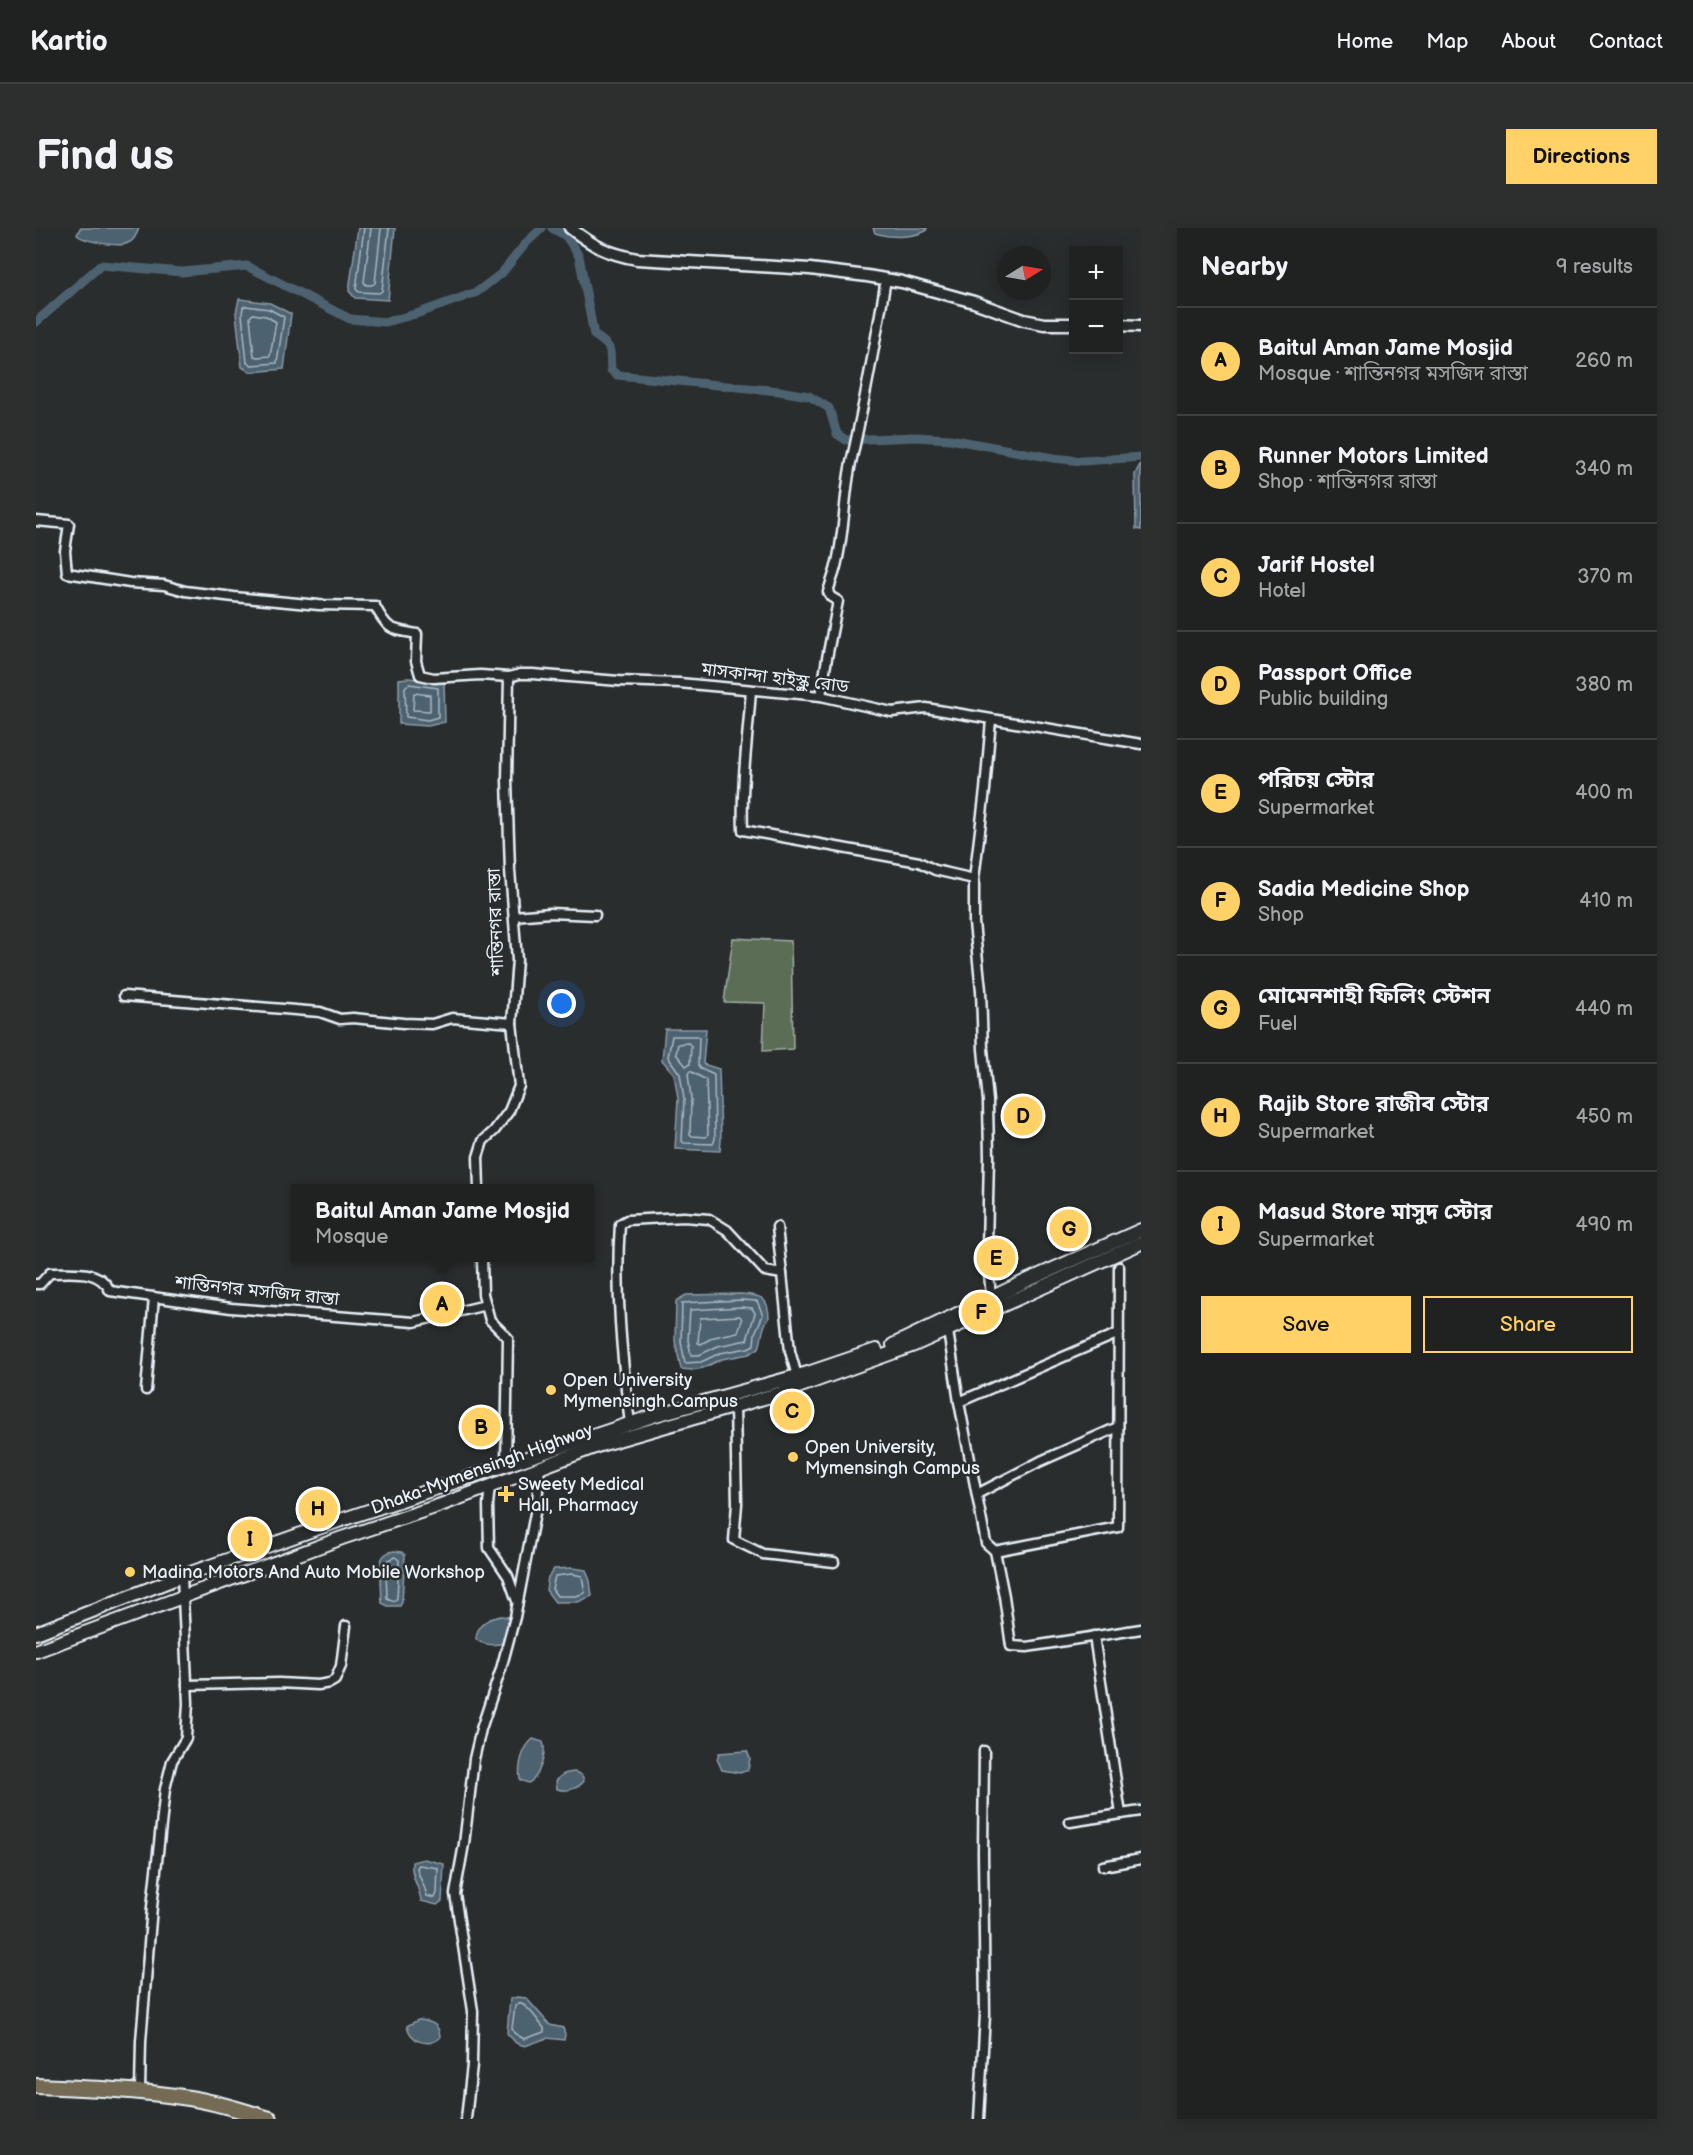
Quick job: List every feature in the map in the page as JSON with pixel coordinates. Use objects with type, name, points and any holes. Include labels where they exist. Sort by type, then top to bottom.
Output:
[{"type":"highway","points":[[36,2086],[140,2091],[191,2098],[232,2107],[270,2119]]},
{"type":"main road","name":"Dhaka-Mymensingh Highway","points":[[36,1633],[182,1576],[506,1465],[630,1424],[797,1376],[902,1341],[1141,1230]]},
{"type":"main road","name":"Dhaka-Mymensingh Highway","points":[[36,1651],[600,1445],[781,1393],[948,1331],[1141,1243]]},
{"type":"street","points":[[570,228],[593,246],[613,254],[637,259],[810,269],[886,279],[974,302],[1024,320],[1044,324],[1069,324]]},
{"type":"street","points":[[821,696],[838,601],[828,592],[838,561],[848,482],[886,279]]},
{"type":"street","points":[[1123,325],[1141,326]]},
{"type":"street","name":"মাসকান্দা হাইস্কুল রোড","points":[[36,521],[69,525],[65,551],[67,573],[130,583],[164,585],[185,591],[234,597],[319,605],[375,606],[383,621],[392,630],[417,634],[417,661],[420,675],[434,678],[480,675],[509,677],[532,674],[821,696],[891,712],[926,708],[1141,744]]},
{"type":"street","name":"শান্তিনগর রাস্তা","points":[[479,1184],[478,1157],[483,1141],[509,1111],[519,1086],[512,1023],[517,960],[507,780],[509,677]]},
{"type":"street","points":[[751,690],[742,800],[743,831],[919,862],[935,870],[974,879]]},
{"type":"street","points":[[991,720],[986,790],[974,879],[974,923],[988,1101],[987,1248],[992,1298]]},
{"type":"street","points":[[514,916],[594,915]]},
{"type":"street","points":[[124,996],[320,1012],[340,1019],[432,1024],[452,1018],[512,1023]]},
{"type":"street","points":[[630,1424],[621,1336],[618,1244],[620,1224],[627,1220],[684,1217],[709,1219],[727,1230],[765,1271],[782,1274]]},
{"type":"street","points":[[777,1227],[790,1351],[797,1376]]},
{"type":"street","points":[[482,1262],[483,1294],[490,1320],[508,1338],[506,1465]]},
{"type":"street","points":[[995,1551],[1118,1527],[1119,1267]]},
{"type":"street","name":"শান্তিনগর মসজিদ রাস্তা","points":[[37,1286],[50,1273],[80,1273],[98,1276],[106,1281],[110,1291],[231,1308],[414,1322],[486,1305]]},
{"type":"street","points":[[146,1390],[154,1297]]},
{"type":"street","points":[[948,1331],[986,1544],[995,1551],[1011,1646],[1026,1647],[1141,1629]]},
{"type":"street","points":[[959,1402],[1119,1334]]},
{"type":"street","points":[[735,1406],[737,1504],[734,1540],[763,1554],[834,1562]]},
{"type":"street","points":[[977,1494],[1041,1461],[1118,1427]]},
{"type":"street","points":[[466,2119],[472,2065],[473,2011],[455,1894],[464,1844],[474,1759],[518,1602],[537,1503],[540,1466]]},
{"type":"street","points":[[490,1486],[489,1548],[508,1576],[518,1602]]},
{"type":"street","points":[[140,2091],[141,2041],[152,1907],[165,1790],[172,1761],[186,1738],[187,1685],[182,1576]]},
{"type":"street","points":[[187,1685],[279,1683],[318,1685],[330,1683],[335,1680],[340,1666],[346,1626]]},
{"type":"street","points":[[1094,1636],[1121,1814]]},
{"type":"street","points":[[979,2119],[985,2015],[984,1751]]},
{"type":"street","points":[[1070,1822],[1141,1811]]},
{"type":"street","points":[[1103,1866],[1141,1859]]},
{"type":"green space","points":[[733,938],[791,941],[793,1049],[763,1051],[765,1003],[724,1002]]},
{"type":"water","points":[[80,228],[139,228],[132,241],[117,245],[81,237],[77,235]]},
{"type":"water","points":[[358,228],[395,228],[388,300],[355,298],[349,291]]},
{"type":"water","points":[[873,228],[927,228],[926,231],[914,235],[888,236],[875,233]]},
{"type":"water","points":[[239,299],[270,303],[291,314],[284,369],[250,372],[242,367],[236,313]]},
{"type":"water","points":[[1141,463],[1141,530],[1136,529],[1135,474]]},
{"type":"water","points":[[399,679],[444,682],[445,722],[428,726],[399,724]]},
{"type":"water","points":[[665,1029],[706,1029],[703,1064],[719,1069],[720,1151],[675,1149],[678,1099],[674,1074],[662,1060]]},
{"type":"water","points":[[686,1295],[758,1296],[767,1305],[769,1318],[763,1329],[759,1348],[749,1354],[722,1359],[703,1368],[681,1369],[675,1341],[676,1301]]},
{"type":"water","points":[[394,1551],[405,1555],[402,1602],[400,1606],[388,1606],[382,1603],[381,1563],[384,1555]]},
{"type":"water","points":[[554,1569],[586,1570],[592,1596],[578,1602],[555,1602],[546,1590],[548,1577]]},
{"type":"water","points":[[501,1616],[508,1617],[511,1621],[503,1643],[481,1643],[476,1639],[478,1629],[484,1623]]},
{"type":"water","points":[[533,1739],[543,1742],[544,1752],[539,1771],[528,1783],[520,1780],[520,1769],[524,1752]]},
{"type":"water","points":[[747,1751],[750,1758],[748,1770],[740,1773],[722,1770],[717,1759],[719,1753]]},
{"type":"water","points":[[574,1772],[583,1777],[582,1784],[572,1789],[557,1789],[556,1781],[560,1777]]},
{"type":"water","points":[[424,1859],[444,1864],[442,1901],[437,1905],[421,1901],[414,1877],[412,1862]]},
{"type":"water","points":[[526,1998],[550,2025],[563,2028],[564,2040],[547,2038],[525,2046],[516,2043],[507,2033],[510,1999]]},
{"type":"water","points":[[418,2020],[434,2024],[440,2033],[440,2038],[425,2043],[412,2036],[407,2026]]},
{"type":"waterway","points":[[36,322],[101,265],[182,272],[247,266],[350,319],[386,322],[477,292],[502,273],[526,243],[542,228]]},
{"type":"waterway","points":[[552,228],[566,236],[579,256],[594,335],[610,349],[611,370],[617,375],[809,396],[829,408],[837,434],[846,440],[915,437],[950,439],[1053,458],[1082,461],[1141,457]]},
{"type":"place","name":"Passport Office","points":[[1023,1116]]},
{"type":"place","name":"মোমেনশাহী ফিলিং স্টেশন","points":[[1069,1229]]},
{"type":"place","name":"পরিচয় স্টোর","points":[[996,1258]]},
{"type":"place","name":"Baitul Aman Jame Mosjid","points":[[442,1304]]},
{"type":"place","name":"Sadia Medicine Shop","points":[[981,1312]]},
{"type":"place","name":"Open University Mymensingh Campus","points":[[551,1390]]},
{"type":"place","name":"Jarif Hostel","points":[[792,1411]]},
{"type":"place","name":"Runner Motors Limited","points":[[481,1427]]},
{"type":"place","name":"Open University, Mymensingh Campus","points":[[793,1457]]},
{"type":"place","name":"Sweety Medical Hall, Pharmacy","points":[[506,1494]]},
{"type":"place","name":"Rajib Store রাজীব স্টোর","points":[[318,1509]]},
{"type":"place","name":"Masud Store মাসুদ স্টোর","points":[[250,1539]]},
{"type":"place","name":"Madina Motors And Auto Mobile Workshop","points":[[130,1572]]}]
